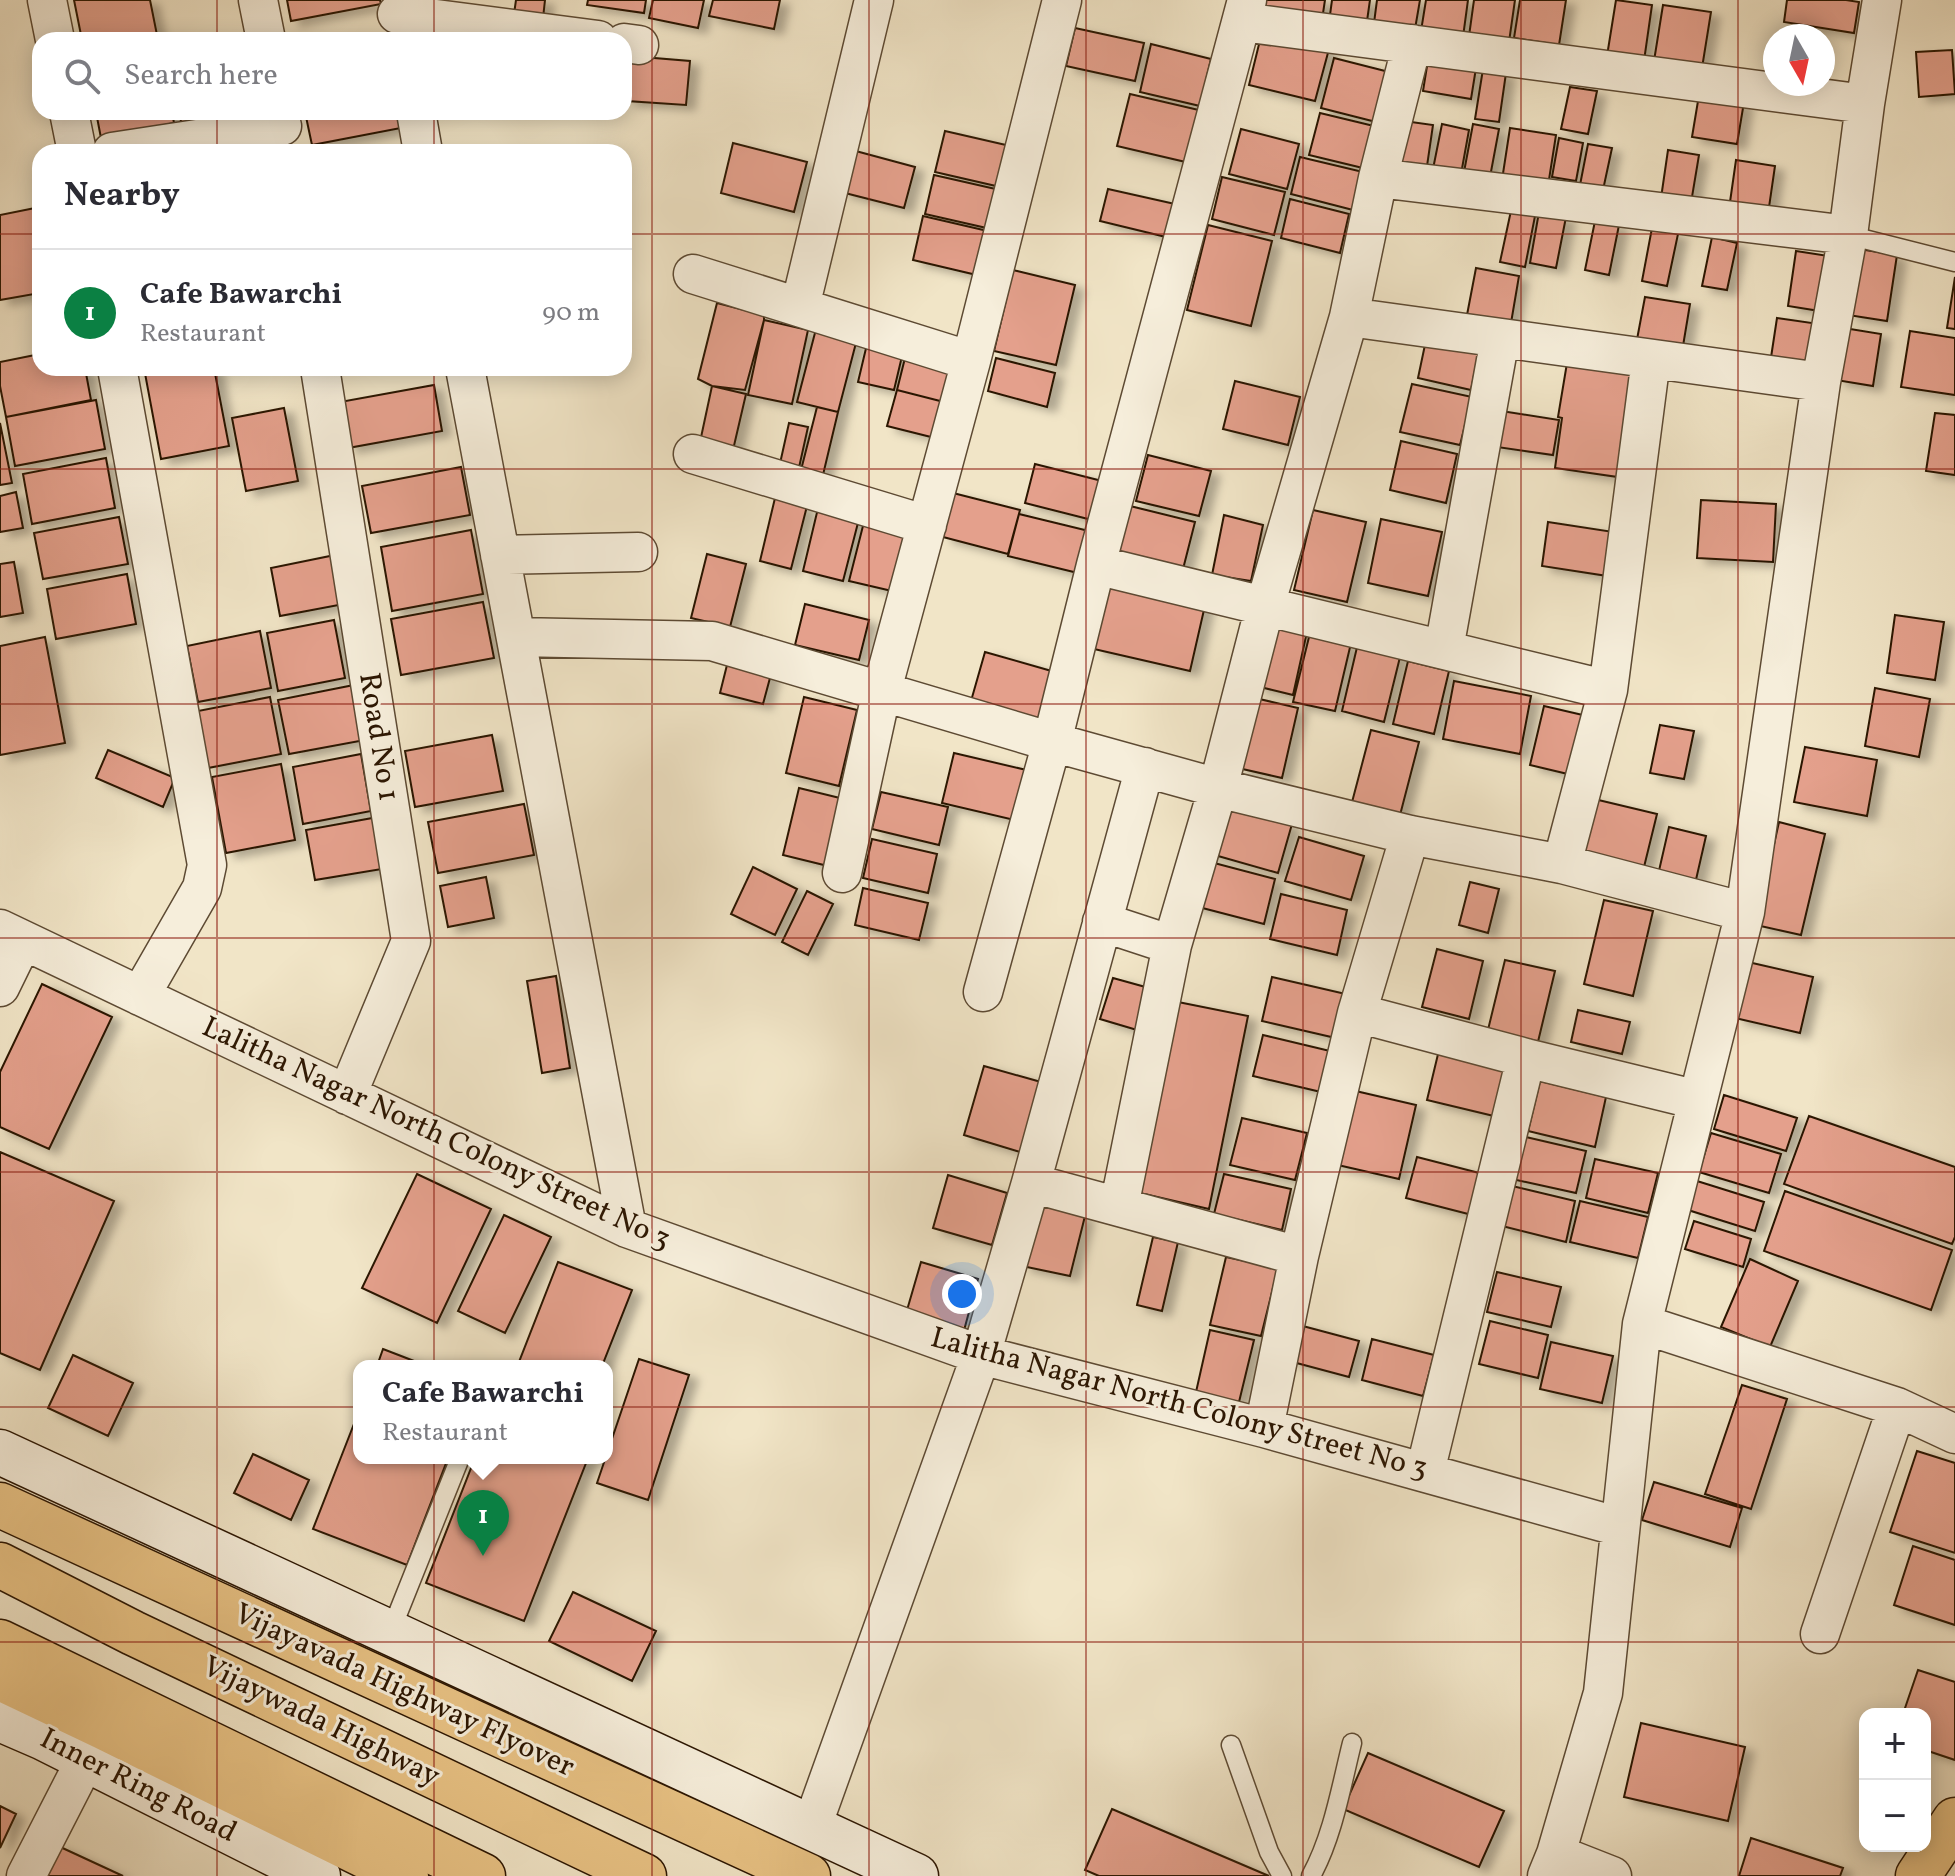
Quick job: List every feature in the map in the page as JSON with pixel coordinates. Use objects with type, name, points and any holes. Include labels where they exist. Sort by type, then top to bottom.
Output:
[{"type":"main road","name":"Vijayavada Highway Flyover","points":[[0,1505],[808,1876]]},
{"type":"main road","name":"Vijaywada Highway","points":[[0,1565],[133,1633],[644,1876]]},
{"type":"main road","points":[[0,1642],[483,1876]]},
{"type":"main road","points":[[0,1678],[406,1876]]},
{"type":"main road","points":[[1918,1876],[1955,1820]]},
{"type":"street","points":[[47,0],[53,32]]},
{"type":"street","points":[[258,0],[264,32]]},
{"type":"street","points":[[800,307],[874,0]]},
{"type":"street","points":[[842,873],[882,690],[971,361],[1062,0]]},
{"type":"street","points":[[1612,1876],[1552,1865],[1603,1693],[1642,1324],[1745,912],[1821,382],[1848,235],[1882,0]]},
{"type":"street","points":[[983,992],[1245,11],[1412,44],[1865,104]]},
{"type":"street","points":[[398,18],[525,32]]},
{"type":"street","points":[[1119,1207],[1172,945],[1218,788],[1265,606],[1349,317],[1378,178],[1412,44]]},
{"type":"street","points":[[71,120],[75,144]]},
{"type":"street","points":[[417,120],[422,144]]},
{"type":"street","points":[[174,144],[282,130]]},
{"type":"street","points":[[1378,178],[1848,235]]},
{"type":"street","points":[[693,274],[971,361]]},
{"type":"street","points":[[1349,317],[1821,382]]},
{"type":"street","points":[[1444,649],[1500,338]]},
{"type":"street","points":[[1562,864],[1608,690],[1651,359]]},
{"type":"street","points":[[118,376],[207,865],[202,888],[140,996]]},
{"type":"street","name":"Road No 1","points":[[321,376],[411,941],[347,1095]]},
{"type":"street","points":[[466,376],[627,1228]]},
{"type":"street","points":[[693,454],[927,525]]},
{"type":"street","points":[[500,555],[638,552]]},
{"type":"street","points":[[1096,565],[1608,690]]},
{"type":"street","points":[[516,637],[712,641],[1218,788],[1410,835],[1562,864],[1745,912]]},
{"type":"street","points":[[811,1829],[981,1355],[1145,767]]},
{"type":"street","points":[[1264,1428],[1299,1256],[1357,1013],[1410,835]]},
{"type":"street","points":[[1102,922],[1172,945]]},
{"type":"street","points":[[0,987],[12,934]]},
{"type":"street","name":"Lalitha Nagar North Colony Street No 3","points":[[12,934],[627,1228],[981,1355],[1264,1428],[1620,1527]]},
{"type":"street","points":[[1357,1013],[1698,1100]]},
{"type":"street","points":[[1425,1472],[1526,1058]]},
{"type":"street","points":[[1031,1183],[1299,1256]]},
{"type":"street","points":[[1642,1324],[1897,1407],[1955,1434]]},
{"type":"street","points":[[1820,1634],[1897,1407]]},
{"type":"street","points":[[0,1452],[916,1876]]},
{"type":"street","name":"Inner Ring Road","points":[[0,1719],[44,1738],[318,1876]]},
{"type":"street","points":[[26,1876],[86,1759]]},
{"type":"lane","points":[[1848,235],[1955,262]]},
{"type":"lane","points":[[390,1633],[458,1464]]},
{"type":"lane","points":[[1311,1876],[1329,1831],[1352,1743]]},
{"type":"lane","points":[[1231,1745],[1269,1852],[1282,1876]]},
{"type":"building","points":[[74,0],[150,0],[156,32],[80,32]]},
{"type":"building","points":[[287,0],[380,0],[381,4],[291,21]]},
{"type":"building","points":[[516,0],[545,0],[543,18],[514,14]]},
{"type":"building","points":[[588,0],[646,0],[644,13],[587,5]]},
{"type":"building","points":[[653,0],[704,0],[698,28],[649,18]]},
{"type":"building","points":[[713,0],[780,0],[774,29],[709,16]]},
{"type":"building","points":[[1261,0],[1325,0],[1322,20],[1260,10]]},
{"type":"building","points":[[1332,0],[1370,0],[1367,21],[1330,15]]},
{"type":"building","points":[[1377,0],[1420,0],[1415,29],[1374,23]]},
{"type":"building","points":[[1426,0],[1468,0],[1463,37],[1421,31]]},
{"type":"building","points":[[1474,0],[1515,0],[1509,42],[1469,36]]},
{"type":"building","points":[[1520,0],[1566,0],[1559,45],[1514,38]]},
{"type":"building","points":[[1616,0],[1652,5],[1644,61],[1607,56]]},
{"type":"building","points":[[1787,0],[1859,2],[1854,33],[1835,30],[1835,24],[1784,22]]},
{"type":"building","points":[[1663,5],[1711,12],[1702,68],[1654,61]]},
{"type":"building","points":[[1075,28],[1144,43],[1135,81],[1066,66]]},
{"type":"building","points":[[1262,32],[1329,49],[1315,101],[1249,85]]},
{"type":"building","points":[[1151,44],[1211,59],[1200,106],[1140,92]]},
{"type":"building","points":[[1952,50],[1955,94],[1919,97],[1916,52]]},
{"type":"building","points":[[632,56],[690,61],[686,105],[632,101]]},
{"type":"building","points":[[1334,58],[1393,73],[1380,123],[1321,108]]},
{"type":"building","points":[[1428,60],[1476,68],[1471,99],[1423,91]]},
{"type":"building","points":[[1483,69],[1506,73],[1499,122],[1475,119]]},
{"type":"building","points":[[1570,87],[1597,91],[1588,134],[1561,129]]},
{"type":"building","points":[[1130,94],[1203,111],[1190,163],[1117,146]]},
{"type":"building","points":[[1699,95],[1744,102],[1737,144],[1692,137]]},
{"type":"building","points":[[1320,113],[1378,127],[1367,169],[1309,155]]},
{"type":"building","points":[[98,120],[173,120],[174,123],[101,138]]},
{"type":"building","points":[[181,120],[212,120],[182,126]]},
{"type":"building","points":[[307,120],[405,120],[406,127],[312,144]]},
{"type":"building","points":[[1404,121],[1433,125],[1426,173],[1396,169]]},
{"type":"building","points":[[1442,124],[1469,130],[1461,174],[1433,169]]},
{"type":"building","points":[[1473,124],[1499,129],[1490,177],[1464,172]]},
{"type":"building","points":[[1510,128],[1556,135],[1548,186],[1502,180]]},
{"type":"building","points":[[1241,129],[1299,144],[1287,189],[1229,174]]},
{"type":"building","points":[[945,131],[1006,145],[996,186],[935,172]]},
{"type":"building","points":[[1559,138],[1583,143],[1576,181],[1552,177]]},
{"type":"building","points":[[733,143],[807,162],[794,212],[721,193]]},
{"type":"building","points":[[1588,144],[1612,148],[1603,190],[1580,185]]},
{"type":"building","points":[[852,150],[915,167],[904,208],[841,192]]},
{"type":"building","points":[[1668,150],[1699,155],[1690,209],[1660,205]]},
{"type":"building","points":[[1300,157],[1363,172],[1353,210],[1291,194]]},
{"type":"building","points":[[1736,160],[1775,166],[1767,221],[1728,216]]},
{"type":"building","points":[[934,175],[1000,190],[991,229],[925,214]]},
{"type":"building","points":[[1222,177],[1285,192],[1274,235],[1212,219]]},
{"type":"building","points":[[1108,189],[1175,204],[1166,237],[1100,221]]},
{"type":"building","points":[[1290,199],[1349,214],[1340,253],[1281,238]]},
{"type":"building","points":[[1512,206],[1536,211],[1525,267],[1500,262]]},
{"type":"building","points":[[32,209],[32,294],[0,300],[0,215]]},
{"type":"building","points":[[1539,212],[1566,217],[1556,268],[1530,263]]},
{"type":"building","points":[[923,216],[992,232],[981,276],[913,260]]},
{"type":"building","points":[[1595,221],[1619,225],[1609,275],[1585,270]]},
{"type":"building","points":[[1208,225],[1272,241],[1251,326],[1187,310]]},
{"type":"building","points":[[1652,228],[1678,234],[1667,286],[1642,281]]},
{"type":"building","points":[[1712,237],[1737,243],[1727,290],[1702,286]]},
{"type":"building","points":[[1859,249],[1897,255],[1887,321],[1848,315]]},
{"type":"building","points":[[1796,251],[1835,257],[1826,312],[1788,306]]},
{"type":"building","points":[[1476,268],[1519,276],[1511,323],[1467,315]]},
{"type":"building","points":[[1013,270],[1075,285],[1056,365],[994,351]]},
{"type":"building","points":[[1955,277],[1955,329],[1947,328]]},
{"type":"building","points":[[1645,297],[1690,304],[1681,358],[1635,350]]},
{"type":"building","points":[[717,303],[764,315],[745,390],[712,386],[698,379]]},
{"type":"building","points":[[1777,318],[1819,324],[1812,371],[1770,364]]},
{"type":"building","points":[[764,320],[808,330],[792,404],[748,395]]},
{"type":"building","points":[[1844,328],[1881,334],[1873,386],[1836,380]]},
{"type":"building","points":[[816,329],[857,339],[838,412],[797,402]]},
{"type":"building","points":[[1910,331],[1955,338],[1955,395],[1901,387]]},
{"type":"building","points":[[1426,340],[1479,351],[1471,390],[1418,378]]},
{"type":"building","points":[[867,344],[903,352],[894,390],[858,382]]},
{"type":"building","points":[[907,350],[960,366],[948,403],[897,390]]},
{"type":"building","points":[[32,356],[32,376],[86,376],[91,400],[6,417],[0,386],[0,362]]},
{"type":"building","points":[[1568,357],[1636,368],[1618,477],[1555,468],[1562,418],[1558,417]]},
{"type":"building","points":[[996,358],[1055,373],[1047,407],[988,391]]},
{"type":"building","points":[[145,376],[216,376],[229,446],[161,459]]},
{"type":"building","points":[[1235,381],[1300,397],[1288,445],[1223,429]]},
{"type":"building","points":[[1412,384],[1472,397],[1460,445],[1400,432]]},
{"type":"building","points":[[434,385],[442,431],[348,448],[340,402]]},
{"type":"building","points":[[712,386],[746,394],[733,450],[700,442]]},
{"type":"building","points":[[897,390],[948,403],[939,439],[887,426]]},
{"type":"building","points":[[96,400],[105,449],[15,466],[6,417]]},
{"type":"building","points":[[817,407],[838,412],[822,479],[800,474]]},
{"type":"building","points":[[284,408],[298,481],[246,491],[232,418]]},
{"type":"building","points":[[1495,410],[1559,420],[1553,455],[1490,446]]},
{"type":"building","points":[[1935,413],[1955,415],[1955,475],[1926,471]]},
{"type":"building","points":[[0,423],[12,483],[0,485]]},
{"type":"building","points":[[789,423],[808,427],[798,472],[779,468]]},
{"type":"building","points":[[1401,441],[1457,454],[1446,503],[1390,490]]},
{"type":"building","points":[[1148,455],[1211,471],[1199,516],[1136,501]]},
{"type":"building","points":[[106,458],[115,508],[32,524],[23,474]]},
{"type":"building","points":[[1035,464],[1106,482],[1096,521],[1025,503]]},
{"type":"building","points":[[461,467],[470,515],[371,533],[362,486]]},
{"type":"building","points":[[16,492],[23,528],[0,532],[0,496]]},
{"type":"building","points":[[953,493],[1020,510],[1008,554],[943,537]]},
{"type":"building","points":[[775,498],[807,506],[791,569],[760,561]]},
{"type":"building","points":[[1701,500],[1776,504],[1773,562],[1697,558]]},
{"type":"building","points":[[819,504],[860,515],[843,581],[803,571]]},
{"type":"building","points":[[1126,505],[1195,522],[1182,573],[1113,555]]},
{"type":"building","points":[[1313,510],[1366,522],[1347,602],[1294,590]]},
{"type":"building","points":[[1019,514],[1093,532],[1082,574],[1008,556]]},
{"type":"building","points":[[1224,515],[1263,525],[1251,581],[1212,575]]},
{"type":"building","points":[[119,517],[128,564],[43,579],[34,533]]},
{"type":"building","points":[[865,518],[907,528],[892,591],[849,581]]},
{"type":"building","points":[[1381,519],[1442,532],[1428,596],[1368,583]]},
{"type":"building","points":[[1548,522],[1620,533],[1614,577],[1542,566]]},
{"type":"building","points":[[471,530],[483,594],[392,611],[381,547]]},
{"type":"building","points":[[707,554],[746,564],[730,627],[691,618]]},
{"type":"building","points":[[335,555],[344,604],[280,616],[271,568]]},
{"type":"building","points":[[14,562],[23,613],[0,617],[0,564]]},
{"type":"building","points":[[127,574],[136,624],[56,639],[47,589]]},
{"type":"building","points":[[1110,579],[1206,601],[1190,671],[1094,649]]},
{"type":"building","points":[[483,602],[494,658],[401,675],[391,619]]},
{"type":"building","points":[[805,604],[869,620],[859,660],[795,645]]},
{"type":"building","points":[[1895,615],[1944,622],[1935,680],[1887,673]]},
{"type":"building","points":[[334,620],[345,678],[278,691],[267,633]]},
{"type":"building","points":[[1271,624],[1307,632],[1293,695],[1256,686]]},
{"type":"building","points":[[260,631],[271,688],[198,702],[187,646]]},
{"type":"building","points":[[1310,633],[1351,643],[1335,711],[1293,702]]},
{"type":"building","points":[[45,637],[65,743],[0,755],[0,646]]},
{"type":"building","points":[[1358,643],[1401,653],[1384,722],[1342,711]]},
{"type":"building","points":[[985,652],[1055,672],[1042,722],[971,701]]},
{"type":"building","points":[[730,653],[774,663],[763,704],[720,693]]},
{"type":"building","points":[[1408,661],[1449,671],[1434,734],[1393,724]]},
{"type":"building","points":[[1454,681],[1531,696],[1520,754],[1443,739]]},
{"type":"building","points":[[354,685],[365,740],[289,754],[278,700]]},
{"type":"building","points":[[1875,688],[1930,699],[1919,757],[1865,746]]},
{"type":"building","points":[[270,697],[281,754],[208,768],[198,711]]},
{"type":"building","points":[[804,697],[857,710],[839,786],[786,773]]},
{"type":"building","points":[[1255,698],[1298,708],[1282,778],[1238,768]]},
{"type":"building","points":[[1544,706],[1587,716],[1572,775],[1530,765]]},
{"type":"building","points":[[1660,725],[1694,731],[1684,779],[1650,773]]},
{"type":"building","points":[[1371,730],[1419,742],[1399,819],[1351,806]]},
{"type":"building","points":[[492,735],[503,791],[415,807],[405,751]]},
{"type":"building","points":[[1805,747],[1877,760],[1867,816],[1794,802]]},
{"type":"building","points":[[108,750],[175,778],[163,807],[96,778]]},
{"type":"building","points":[[954,753],[1035,772],[1023,822],[942,803]]},
{"type":"building","points":[[361,754],[371,811],[303,824],[293,767]]},
{"type":"building","points":[[281,764],[295,840],[226,853],[212,777]]},
{"type":"building","points":[[799,788],[844,799],[828,866],[783,855]]},
{"type":"building","points":[[881,792],[948,807],[939,845],[872,829]]},
{"type":"building","points":[[1590,798],[1657,814],[1644,867],[1577,851]]},
{"type":"building","points":[[524,804],[534,855],[438,873],[428,822]]},
{"type":"building","points":[[1218,804],[1292,824],[1278,873],[1204,852]]},
{"type":"building","points":[[378,817],[388,868],[315,880],[306,830]]},
{"type":"building","points":[[1779,822],[1825,834],[1801,935],[1756,925]]},
{"type":"building","points":[[1669,827],[1706,836],[1695,884],[1658,875]]},
{"type":"building","points":[[1299,837],[1364,856],[1351,900],[1285,881]]},
{"type":"building","points":[[872,839],[937,854],[928,893],[863,878]]},
{"type":"building","points":[[1199,859],[1275,879],[1264,924],[1187,904]]},
{"type":"building","points":[[753,867],[797,889],[775,935],[731,914]]},
{"type":"building","points":[[486,877],[494,918],[448,927],[440,886]]},
{"type":"building","points":[[1470,882],[1499,889],[1488,933],[1459,925]]},
{"type":"building","points":[[863,888],[928,903],[919,940],[855,925]]},
{"type":"building","points":[[807,891],[833,904],[808,955],[782,942]]},
{"type":"building","points":[[1281,894],[1347,910],[1337,955],[1270,939]]},
{"type":"building","points":[[1604,900],[1653,911],[1633,996],[1584,984]]},
{"type":"building","points":[[1437,949],[1483,961],[1469,1019],[1422,1007]]},
{"type":"building","points":[[1505,960],[1555,971],[1536,1050],[1486,1038]]},
{"type":"building","points":[[1748,962],[1813,977],[1800,1033],[1735,1018]]},
{"type":"building","points":[[556,976],[570,1068],[542,1073],[527,981]]},
{"type":"building","points":[[1272,977],[1350,995],[1340,1039],[1262,1021]]},
{"type":"building","points":[[1113,978],[1149,988],[1137,1030],[1100,1019]]},
{"type":"building","points":[[42,984],[112,1017],[49,1149],[0,1127],[0,1072]]},
{"type":"building","points":[[1173,1001],[1248,1016],[1209,1209],[1140,1193]]},
{"type":"building","points":[[1578,1010],[1630,1022],[1622,1054],[1571,1042]]},
{"type":"building","points":[[1263,1035],[1330,1051],[1321,1092],[1253,1076]]},
{"type":"building","points":[[1439,1050],[1510,1067],[1498,1117],[1427,1100]]},
{"type":"building","points":[[984,1066],[1041,1082],[1020,1152],[964,1135]]},
{"type":"building","points":[[1540,1081],[1606,1097],[1595,1147],[1528,1131]]},
{"type":"building","points":[[1347,1089],[1416,1105],[1399,1179],[1329,1163]]},
{"type":"building","points":[[1724,1095],[1797,1118],[1786,1151],[1714,1129]]},
{"type":"building","points":[[1809,1116],[1955,1167],[1955,1237],[1952,1244],[1784,1184]]},
{"type":"building","points":[[1242,1118],[1307,1133],[1295,1180],[1230,1165]]},
{"type":"building","points":[[1711,1133],[1781,1154],[1769,1193],[1699,1172]]},
{"type":"building","points":[[1513,1134],[1586,1151],[1576,1193],[1503,1177]]},
{"type":"building","points":[[0,1152],[114,1201],[40,1370],[0,1353]]},
{"type":"building","points":[[1417,1157],[1487,1175],[1476,1216],[1406,1198]]},
{"type":"building","points":[[1595,1159],[1658,1173],[1648,1213],[1586,1198]]},
{"type":"building","points":[[417,1174],[491,1209],[437,1323],[362,1288]]},
{"type":"building","points":[[1224,1174],[1291,1189],[1282,1230],[1214,1214]]},
{"type":"building","points":[[948,1175],[1007,1193],[992,1245],[933,1228]]},
{"type":"building","points":[[1697,1181],[1764,1202],[1755,1231],[1688,1210]]},
{"type":"building","points":[[1508,1185],[1575,1201],[1566,1242],[1498,1225]]},
{"type":"building","points":[[1785,1191],[1952,1250],[1931,1310],[1764,1251]]},
{"type":"building","points":[[1580,1201],[1648,1217],[1638,1258],[1570,1242]]},
{"type":"building","points":[[1036,1204],[1085,1216],[1070,1276],[1022,1266]]},
{"type":"building","points":[[504,1215],[551,1237],[505,1333],[458,1311]]},
{"type":"building","points":[[1694,1221],[1751,1239],[1743,1267],[1685,1249]]},
{"type":"building","points":[[1153,1237],[1178,1242],[1162,1311],[1137,1305]]},
{"type":"building","points":[[1226,1257],[1278,1268],[1261,1336],[1210,1325]]},
{"type":"building","points":[[1750,1259],[1798,1281],[1770,1347],[1721,1327]]},
{"type":"building","points":[[558,1262],[632,1290],[604,1360],[520,1360]]},
{"type":"building","points":[[921,1262],[978,1279],[963,1334],[905,1317]]},
{"type":"building","points":[[1497,1272],[1561,1287],[1551,1327],[1487,1312]]},
{"type":"building","points":[[1490,1321],[1548,1335],[1538,1378],[1479,1364]]},
{"type":"building","points":[[1299,1325],[1359,1341],[1349,1377],[1289,1361]]},
{"type":"building","points":[[1210,1330],[1254,1340],[1239,1402],[1196,1392]]},
{"type":"building","points":[[1372,1339],[1434,1355],[1423,1396],[1362,1380]]},
{"type":"building","points":[[1551,1342],[1613,1356],[1602,1403],[1540,1389]]},
{"type":"building","points":[[383,1349],[411,1360],[379,1360]]},
{"type":"building","points":[[73,1355],[133,1383],[108,1436],[48,1408]]},
{"type":"building","points":[[639,1359],[689,1375],[648,1500],[597,1483],[603,1464],[613,1464],[613,1436]]},
{"type":"building","points":[[1742,1385],[1787,1399],[1751,1509],[1705,1494]]},
{"type":"building","points":[[353,1426],[353,1464],[446,1464],[407,1565],[313,1529]]},
{"type":"building","points":[[1917,1451],[1955,1463],[1955,1553],[1890,1532]]},
{"type":"building","points":[[253,1454],[309,1480],[291,1520],[234,1493]]},
{"type":"building","points":[[473,1464],[586,1464],[524,1621],[426,1583]]},
{"type":"building","points":[[1654,1482],[1742,1508],[1730,1547],[1642,1520]]},
{"type":"building","points":[[1913,1546],[1955,1560],[1955,1625],[1894,1605]]},
{"type":"building","points":[[573,1592],[656,1631],[632,1681],[549,1641]]},
{"type":"building","points":[[1918,1670],[1955,1682],[1955,1760],[1931,1752],[1931,1708],[1905,1708]]},
{"type":"building","points":[[1641,1723],[1745,1747],[1728,1821],[1624,1797]]},
{"type":"building","points":[[1368,1753],[1504,1811],[1479,1867],[1343,1809]]},
{"type":"building","points":[[0,1806],[16,1814],[0,1848]]},
{"type":"building","points":[[1112,1809],[1269,1876],[1099,1876],[1085,1870]]},
{"type":"building","points":[[1751,1838],[1843,1868],[1840,1876],[1739,1876]]},
{"type":"building","points":[[56,1845],[123,1876],[42,1876]]},
{"type":"place","name":"Cafe Bawarchi","points":[[483,1556]]}]
